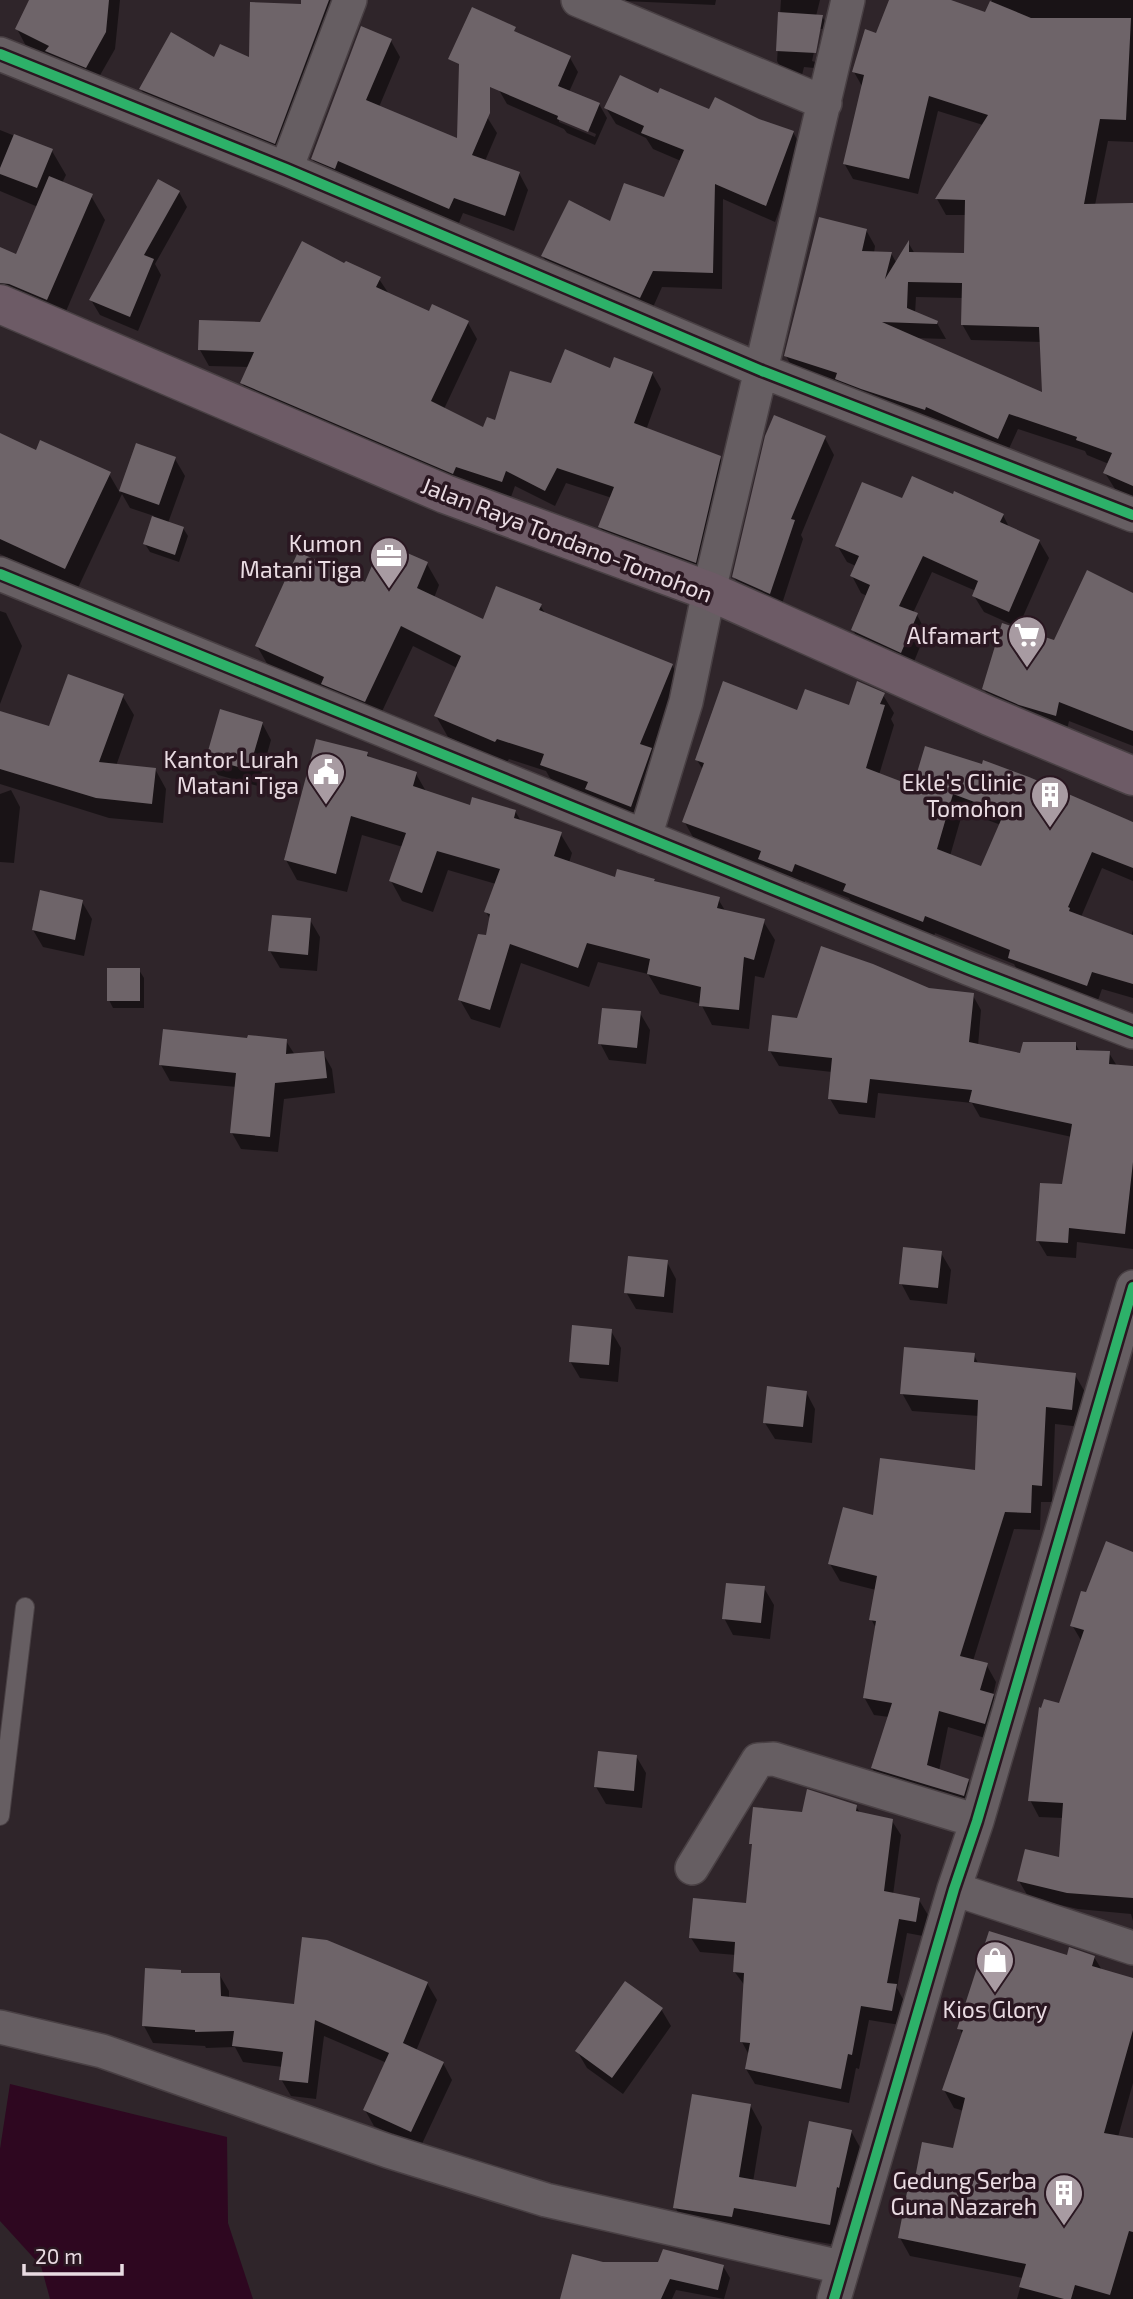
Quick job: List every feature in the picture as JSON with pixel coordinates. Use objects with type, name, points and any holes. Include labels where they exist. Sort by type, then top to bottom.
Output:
[{"type":"highway","name":"Jalan Raya Tondano-Tomohon","points":[[0,304],[445,494],[709,591],[989,716],[1133,776]]},
{"type":"street","points":[[286,169],[350,0]]},
{"type":"street","points":[[578,0],[825,103]]},
{"type":"street","points":[[645,837],[685,702],[848,0]]},
{"type":"street","points":[[0,54],[286,169],[762,371],[1133,515]]},
{"type":"street","points":[[0,574],[970,970],[1133,1032]]},
{"type":"street","points":[[0,2027],[102,2051],[388,2151],[546,2200],[838,2283],[1133,1287]]},
{"type":"street","points":[[692,1868],[758,1760],[774,1759],[977,1821]]},
{"type":"street","points":[[954,1889],[1133,1948]]},
{"type":"lane","points":[[0,1816],[25,1607]]},
{"type":"shaded area","points":[[10,2084],[227,2137],[228,2223],[253,2299],[50,2299],[41,2266],[0,2221],[0,2149]]},
{"type":"building","points":[[29,0],[109,0],[106,32],[86,68],[45,51],[49,46],[15,29]]},
{"type":"building","points":[[301,0],[329,0],[275,144],[139,89],[171,32],[214,57],[220,44],[249,57],[250,2],[301,4]]},
{"type":"building","points":[[889,0],[951,0],[985,12],[990,1],[1031,18],[1131,18],[1126,120],[1100,119],[1084,204],[1133,203],[1133,486],[1103,473],[1112,453],[1076,440],[1077,437],[1009,414],[998,439],[926,407],[925,410],[861,389],[835,379],[837,373],[784,356],[819,217],[867,229],[862,251],[892,252],[885,279],[909,240],[909,252],[964,253],[965,200],[935,199],[988,115],[929,96],[909,179],[843,164],[864,75],[852,72],[865,29],[876,33]],"holes":[[[908,282],[962,283],[961,325],[1039,327],[1042,392],[882,322],[937,324],[938,321],[907,308]]]},
{"type":"building","points":[[472,7],[516,27],[514,31],[571,56],[558,86],[600,103],[588,132],[490,87],[490,113],[472,155],[520,172],[505,216],[454,198],[449,209],[338,161],[335,169],[311,159],[361,26],[392,39],[366,100],[457,138],[459,64],[448,59]]},
{"type":"building","points":[[778,12],[823,15],[816,53],[776,51]]},
{"type":"building","points":[[620,75],[658,93],[660,88],[709,109],[715,97],[759,119],[794,131],[766,206],[715,184],[713,273],[653,271],[640,298],[541,256],[569,200],[610,221],[624,183],[664,197],[684,150],[641,133],[644,126],[604,108]]},
{"type":"building","points":[[14,134],[53,149],[37,188],[0,174]]},
{"type":"building","points":[[49,176],[93,194],[47,300],[9,284],[0,283],[0,247],[16,254]]},
{"type":"building","points":[[158,179],[180,191],[144,255],[154,259],[130,317],[89,300]]},
{"type":"building","points":[[302,241],[344,263],[346,261],[381,277],[376,287],[429,311],[432,304],[469,321],[431,401],[483,427],[487,417],[495,420],[510,371],[551,383],[565,349],[610,368],[614,357],[653,372],[634,423],[721,456],[696,563],[598,527],[614,487],[557,468],[545,491],[506,471],[502,482],[456,467],[453,474],[240,383],[254,352],[198,350],[199,320],[260,322]]},
{"type":"building","points":[[774,415],[826,436],[791,519],[795,520],[770,594],[732,577],[765,436]]},
{"type":"building","points":[[0,433],[36,450],[40,440],[111,472],[65,569],[0,539]]},
{"type":"building","points":[[136,443],[176,457],[159,505],[119,491]]},
{"type":"building","points":[[912,476],[953,494],[954,491],[1004,514],[1000,522],[1040,540],[1009,612],[972,596],[978,581],[923,556],[899,606],[918,613],[901,653],[851,630],[870,585],[850,576],[859,556],[835,546],[862,482],[902,498]]},
{"type":"building","points":[[152,516],[184,527],[175,555],[143,544]]},
{"type":"building","points":[[382,542],[428,562],[417,588],[483,619],[496,586],[542,604],[539,610],[673,664],[640,744],[652,748],[631,807],[585,789],[588,782],[540,765],[544,754],[497,739],[495,742],[434,716],[461,656],[401,626],[365,702],[321,684],[324,677],[255,646],[298,552],[365,582]]},
{"type":"building","points":[[1087,570],[1133,593],[1133,731],[1059,702],[1056,716],[1019,705],[982,689],[1002,623],[1054,640]]},
{"type":"building","points":[[68,674],[124,694],[99,762],[156,768],[152,804],[96,798],[0,769],[0,711],[49,726]]},
{"type":"building","points":[[723,681],[797,710],[805,689],[849,705],[857,681],[885,693],[880,704],[885,705],[866,768],[913,786],[925,746],[982,764],[983,760],[1133,822],[1133,868],[1092,852],[1068,907],[1069,911],[1133,935],[1133,984],[1092,972],[1087,986],[1008,958],[1010,950],[925,916],[923,922],[843,891],[846,884],[795,864],[792,872],[758,859],[761,851],[682,822],[704,763],[695,760]],"holes":[[[953,794],[1004,813],[981,866],[937,849]]]},
{"type":"building","points":[[220,709],[263,722],[249,770],[206,758]]},
{"type":"building","points":[[316,739],[368,752],[367,756],[417,772],[413,786],[470,805],[472,797],[516,810],[514,818],[562,832],[554,856],[615,877],[617,869],[720,897],[717,908],[765,919],[754,960],[744,957],[739,1010],[699,1006],[701,987],[647,974],[650,959],[587,943],[578,968],[510,944],[490,1010],[458,1000],[478,934],[486,935],[490,914],[484,912],[500,869],[437,851],[422,893],[389,881],[406,833],[351,816],[336,874],[284,860]]},
{"type":"building","points":[[40,890],[83,900],[75,940],[32,930]]},
{"type":"building","points":[[272,915],[311,918],[308,955],[268,951]]},
{"type":"building","points":[[821,946],[929,988],[974,993],[969,1042],[1020,1053],[1023,1042],[1076,1042],[1076,1050],[1110,1051],[1109,1064],[1133,1066],[1133,1162],[1125,1234],[1069,1228],[1068,1243],[1036,1241],[1040,1183],[1062,1184],[1072,1124],[969,1102],[972,1090],[870,1079],[867,1103],[828,1099],[832,1058],[768,1051],[772,1015],[797,1018]]},
{"type":"building","points":[[107,968],[140,968],[140,1001],[107,1001]]},
{"type":"building","points":[[602,1008],[641,1011],[637,1048],[598,1044]]},
{"type":"building","points":[[163,1029],[247,1038],[248,1035],[287,1039],[286,1054],[324,1051],[327,1078],[275,1083],[270,1137],[230,1133],[236,1073],[159,1065]]},
{"type":"building","points":[[903,1247],[942,1251],[938,1288],[899,1284]]},
{"type":"building","points":[[628,1256],[668,1260],[664,1297],[624,1293]]},
{"type":"building","points":[[572,1325],[612,1329],[609,1365],[569,1362]]},
{"type":"building","points":[[904,1347],[975,1353],[974,1362],[1076,1373],[1072,1410],[1046,1407],[1042,1486],[1032,1485],[1031,1513],[1005,1512],[960,1656],[988,1663],[980,1690],[994,1694],[985,1724],[939,1711],[927,1765],[969,1779],[964,1796],[871,1768],[892,1703],[863,1698],[876,1621],[869,1620],[877,1576],[828,1564],[843,1507],[873,1515],[880,1458],[975,1470],[978,1400],[900,1394]]},
{"type":"building","points":[[767,1386],[807,1391],[803,1427],[763,1423]]},
{"type":"building","points":[[1106,1541],[1133,1552],[1133,1898],[1067,1893],[1017,1881],[1025,1849],[1059,1857],[1063,1803],[1028,1801],[1039,1707],[1041,1708],[1044,1699],[1059,1703],[1084,1630],[1070,1626],[1081,1591],[1086,1592]]},
{"type":"building","points":[[726,1583],[765,1586],[761,1623],[722,1619]]},
{"type":"building","points":[[598,1751],[637,1755],[634,1791],[594,1787]]},
{"type":"building","points":[[807,1789],[857,1805],[856,1811],[893,1819],[884,1891],[920,1898],[916,1922],[899,1919],[887,1983],[897,1984],[892,2011],[861,2006],[852,2055],[848,2054],[841,2089],[745,2069],[750,2043],[740,2042],[744,1973],[733,1972],[735,1942],[689,1938],[693,1898],[746,1903],[753,1807],[802,1812]]},
{"type":"building","points":[[989,1931],[1067,1955],[1069,1947],[1095,1956],[1092,1966],[1133,1978],[1133,2030],[1104,2133],[1133,2138],[1133,2232],[1129,2231],[1110,2295],[1075,2285],[1071,2299],[1064,2299],[1019,2287],[1026,2264],[898,2238],[908,2187],[913,2188],[922,2142],[953,2148],[965,2098],[942,2090],[963,2030],[957,2029]]},
{"type":"building","points":[[302,1937],[327,1940],[428,1982],[403,2043],[444,2062],[411,2132],[363,2110],[389,2053],[315,2020],[308,2083],[279,2080],[283,2052],[232,2046],[234,2031],[195,2032],[142,2026],[145,1968],[181,1970],[181,1973],[220,1973],[221,1996],[294,2004]]},
{"type":"building","points":[[625,1981],[663,2008],[612,2078],[575,2051]]},
{"type":"building","points":[[692,2094],[751,2104],[739,2177],[796,2187],[809,2121],[852,2130],[830,2225],[734,2208],[732,2217],[673,2208]]},
{"type":"building","points":[[663,2249],[724,2265],[718,2290],[670,2279],[661,2299],[560,2299],[572,2254],[603,2262],[658,2262]]},
{"type":"cycle path","points":[[0,54],[286,169],[762,371],[1133,515]]},
{"type":"cycle path","points":[[0,574],[970,969],[1133,1032]]},
{"type":"cycle path","points":[[834,2299],[1133,1287]]},
{"type":"place","name":"Kumon Matani Tiga","points":[[389,590]]},
{"type":"place","name":"Alfamart","points":[[1027,669]]},
{"type":"place","name":"Kantor Lurah Matani Tiga","points":[[326,806]]},
{"type":"place","name":"Ekle's Clinic Tomohon","points":[[1050,829]]},
{"type":"place","name":"Kios Glory","points":[[995,1994]]},
{"type":"place","name":"Gedung Serba Guna Nazareh","points":[[1064,2227]]}]
